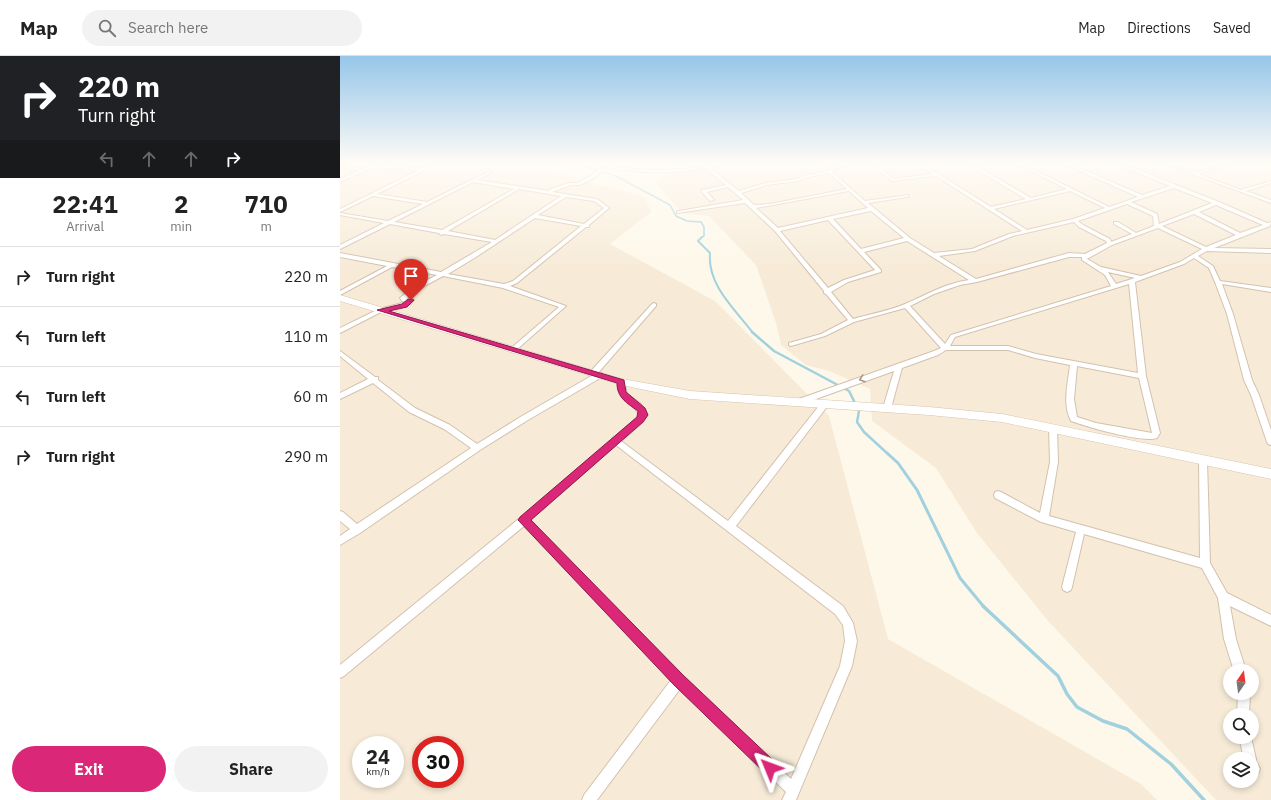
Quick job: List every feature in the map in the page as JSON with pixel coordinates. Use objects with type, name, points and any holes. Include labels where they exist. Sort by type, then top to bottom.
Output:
[{"type":"main road","points":[[340,298],[621,382],[690,395],[887,408],[1002,418],[1053,428],[1095,432],[1203,460],[1271,474]]},
{"type":"street","points":[[340,212],[367,198]]},
{"type":"street","points":[[391,198],[427,203]]},
{"type":"street","points":[[340,247],[438,198]]},
{"type":"street","points":[[441,233],[501,198]]},
{"type":"street","points":[[340,331],[381,310],[409,303],[411,300],[404,300],[403,298],[406,295],[422,284],[442,276],[562,198]]},
{"type":"street","points":[[504,286],[515,282],[587,226],[607,208],[595,200],[582,198]]},
{"type":"street","points":[[743,198],[777,230],[826,292],[852,321]]},
{"type":"street","points":[[752,207],[809,198]]},
{"type":"street","points":[[860,198],[908,239],[975,281]]},
{"type":"street","points":[[865,202],[895,198]]},
{"type":"street","points":[[972,198],[1025,231]]},
{"type":"street","points":[[989,209],[1036,198]]},
{"type":"street","points":[[1086,198],[1108,208]]},
{"type":"street","points":[[933,255],[966,251],[1002,237],[1075,220],[1140,198]]},
{"type":"street","points":[[1204,198],[1270,224]]},
{"type":"street","points":[[1260,198],[1271,202]]},
{"type":"street","points":[[679,212],[746,200]]},
{"type":"street","points":[[1127,202],[1155,214],[1158,226]]},
{"type":"street","points":[[1084,257],[1110,244],[1217,203]]},
{"type":"street","points":[[777,230],[872,209]]},
{"type":"street","points":[[340,212],[441,233],[495,241]]},
{"type":"street","points":[[1195,212],[1240,236]]},
{"type":"street","points":[[533,216],[587,226]]},
{"type":"street","points":[[826,292],[846,281],[879,270],[829,218]]},
{"type":"street","points":[[1075,220],[1081,226],[1108,240],[1110,244]]},
{"type":"street","points":[[1116,223],[1137,234]]},
{"type":"street","points":[[799,402],[936,353],[945,348],[953,336],[1132,281],[1196,257],[1206,249],[1270,224]]},
{"type":"street","points":[[1158,226],[1206,249],[1271,251]]},
{"type":"street","points":[[860,251],[908,239]]},
{"type":"street","points":[[340,255],[442,276],[504,286],[563,306],[512,350]]},
{"type":"street","points":[[791,344],[823,335],[852,321],[906,306],[932,293],[966,281],[975,281],[1069,255],[1084,257],[1106,274],[1114,286]]},
{"type":"street","points":[[1196,257],[1211,267],[1218,282],[1230,314],[1248,380],[1255,395],[1271,442]]},
{"type":"street","points":[[340,293],[390,266]]},
{"type":"street","points":[[1098,268],[1141,277]]},
{"type":"street","points":[[1074,363],[1071,414],[1074,419],[1095,432],[1154,436],[1156,433],[1142,376],[1132,281]]},
{"type":"street","points":[[1218,282],[1271,290]]},
{"type":"street","points":[[340,541],[477,448],[596,374],[654,305]]},
{"type":"street","points":[[906,306],[945,348],[1008,348],[1035,356],[1142,376]]},
{"type":"street","points":[[340,352],[412,410],[447,427],[477,448]]},
{"type":"street","points":[[887,408],[899,366]]},
{"type":"street","points":[[340,396],[375,379]]},
{"type":"street","points":[[340,672],[524,520],[616,441],[643,415],[638,405],[624,396],[621,392],[621,382]]},
{"type":"street","points":[[730,526],[825,404]]},
{"type":"street","points":[[1044,519],[1054,462],[1053,428]]},
{"type":"street","points":[[524,520],[791,795],[846,666],[851,641],[848,623],[839,610],[616,441]]},
{"type":"street","points":[[1203,460],[1205,564],[1223,597],[1230,639],[1238,664]]},
{"type":"street","points":[[998,495],[1044,519],[1205,564]]},
{"type":"street","points":[[340,516],[357,530]]},
{"type":"street","points":[[1067,587],[1081,529]]},
{"type":"street","points":[[1223,597],[1271,622]]},
{"type":"street","points":[[589,800],[678,680]]},
{"type":"shaded area","points":[[340,198],[645,198],[651,212],[610,244],[715,301],[829,416],[888,639],[1141,784],[1157,800],[340,800]]},
{"type":"shaded area","points":[[669,198],[1271,198],[1271,800],[1216,800],[1048,621],[977,533],[936,468],[872,421],[870,389],[829,371],[806,365],[781,345],[776,323],[756,265],[709,216],[682,213]]},
{"type":"waterway","points":[[656,198],[670,205],[676,216],[687,221],[701,222],[704,227],[704,236],[701,238]]},
{"type":"waterway","points":[[701,238],[698,241],[710,253],[710,265],[718,286],[731,306],[753,333]]},
{"type":"waterway","points":[[753,333],[774,351],[849,391],[859,411],[857,422],[864,432],[888,454]]},
{"type":"waterway","points":[[887,453],[898,463],[917,490],[960,578],[984,607]]},
{"type":"waterway","points":[[984,607],[1058,676],[1067,694],[1077,707],[1103,721],[1127,729],[1171,764],[1204,800]]},
{"type":"route","points":[[411,300],[409,303],[404,305],[381,310],[621,382],[621,392],[624,396],[638,405],[642,410],[643,415],[640,420],[524,520],[678,680],[770,768]]}]
